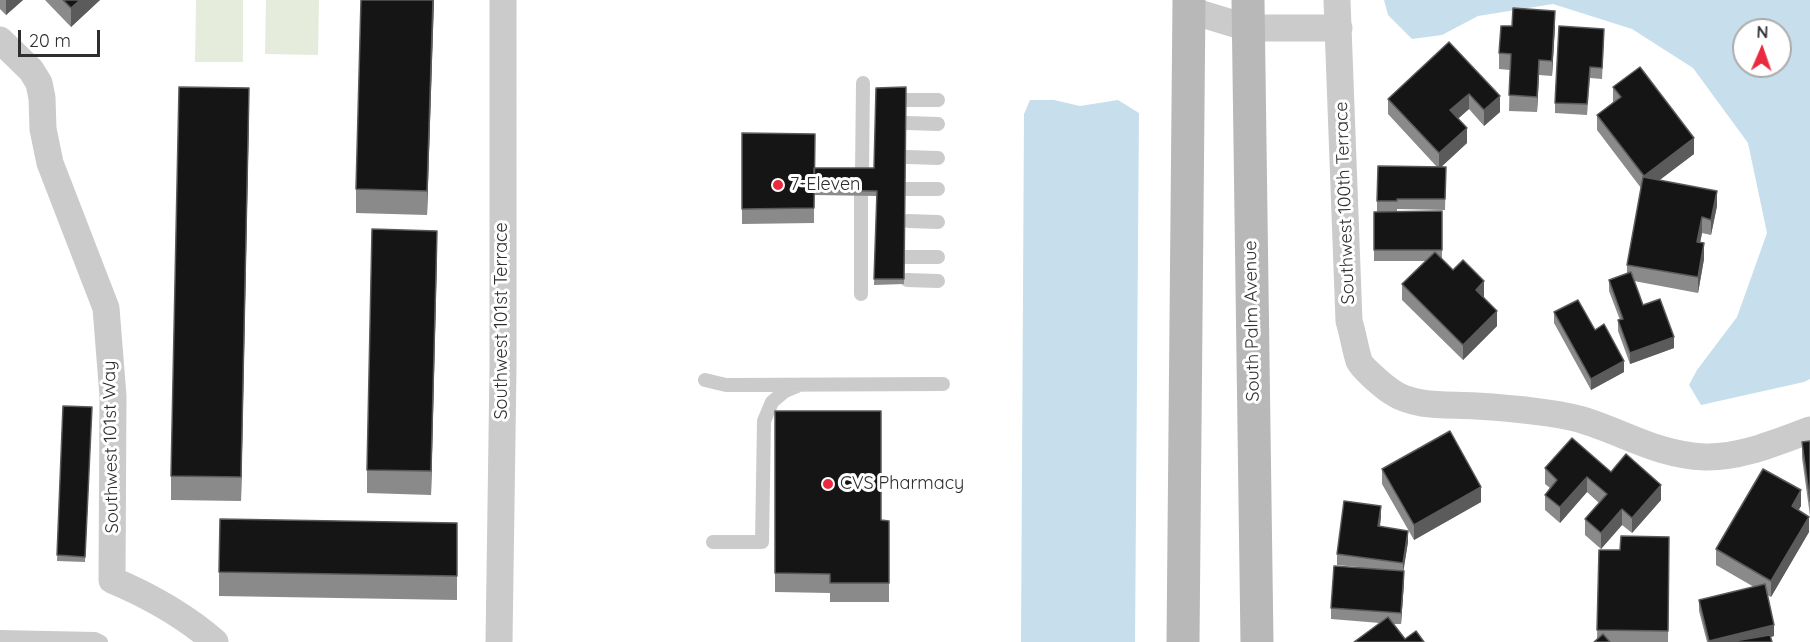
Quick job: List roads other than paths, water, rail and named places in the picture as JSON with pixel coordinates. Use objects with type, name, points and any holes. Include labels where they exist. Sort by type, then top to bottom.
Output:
[{"type":"main road","points":[[1183,642],[1199,3]]},
{"type":"main road","name":"South Palm Avenue","points":[[1248,14],[1257,642]]},
{"type":"street","name":"Southwest 101st Terrace","points":[[499,642],[503,368],[503,0]]},
{"type":"street","name":"Southwest 100th Terrace","points":[[1337,0],[1349,321],[1360,363],[1391,392],[1403,399],[1423,404],[1529,411],[1579,419],[1650,447],[1679,454],[1707,457],[1741,453],[1768,446],[1810,430]]},
{"type":"street","points":[[1199,3],[1248,14],[1339,28]]},
{"type":"street","name":"Southwest 101st Way","points":[[0,40],[32,70],[39,83],[43,129],[50,163],[106,308],[113,396],[112,580],[165,605],[192,622],[215,642]]},
{"type":"lane","points":[[862,173],[869,157],[869,123],[862,99],[863,82]]},
{"type":"lane","points":[[862,99],[877,99]]},
{"type":"lane","points":[[907,100],[938,100]]},
{"type":"lane","points":[[907,123],[938,124]]},
{"type":"lane","points":[[907,158],[938,158]]},
{"type":"lane","points":[[905,189],[938,189]]},
{"type":"lane","points":[[861,196],[861,294]]},
{"type":"lane","points":[[861,221],[878,221]]},
{"type":"lane","points":[[908,221],[938,222]]},
{"type":"lane","points":[[861,256],[878,256]]},
{"type":"lane","points":[[904,257],[938,257]]},
{"type":"lane","points":[[861,279],[876,279]]},
{"type":"lane","points":[[907,280],[938,281]]},
{"type":"lane","points":[[705,380],[726,386],[943,384]]},
{"type":"lane","points":[[713,542],[762,542],[764,421],[772,402],[785,391],[802,384]]},
{"type":"lane","points":[[0,637],[95,639],[101,642]]},
{"type":"water","points":[[1384,0],[1810,0],[1810,379],[1701,405],[1689,385],[1697,370],[1737,317],[1767,233],[1748,143],[1693,68],[1632,29],[1553,4],[1478,16],[1442,35],[1412,39],[1388,15]]},
{"type":"water","points":[[1030,100],[1054,100],[1080,106],[1118,100],[1139,113],[1135,642],[1021,642],[1024,114]]},
{"type":"place","name":"7-Eleven","points":[[778,185]]},
{"type":"place","name":"CVS Pharmacy","points":[[828,484]]}]
